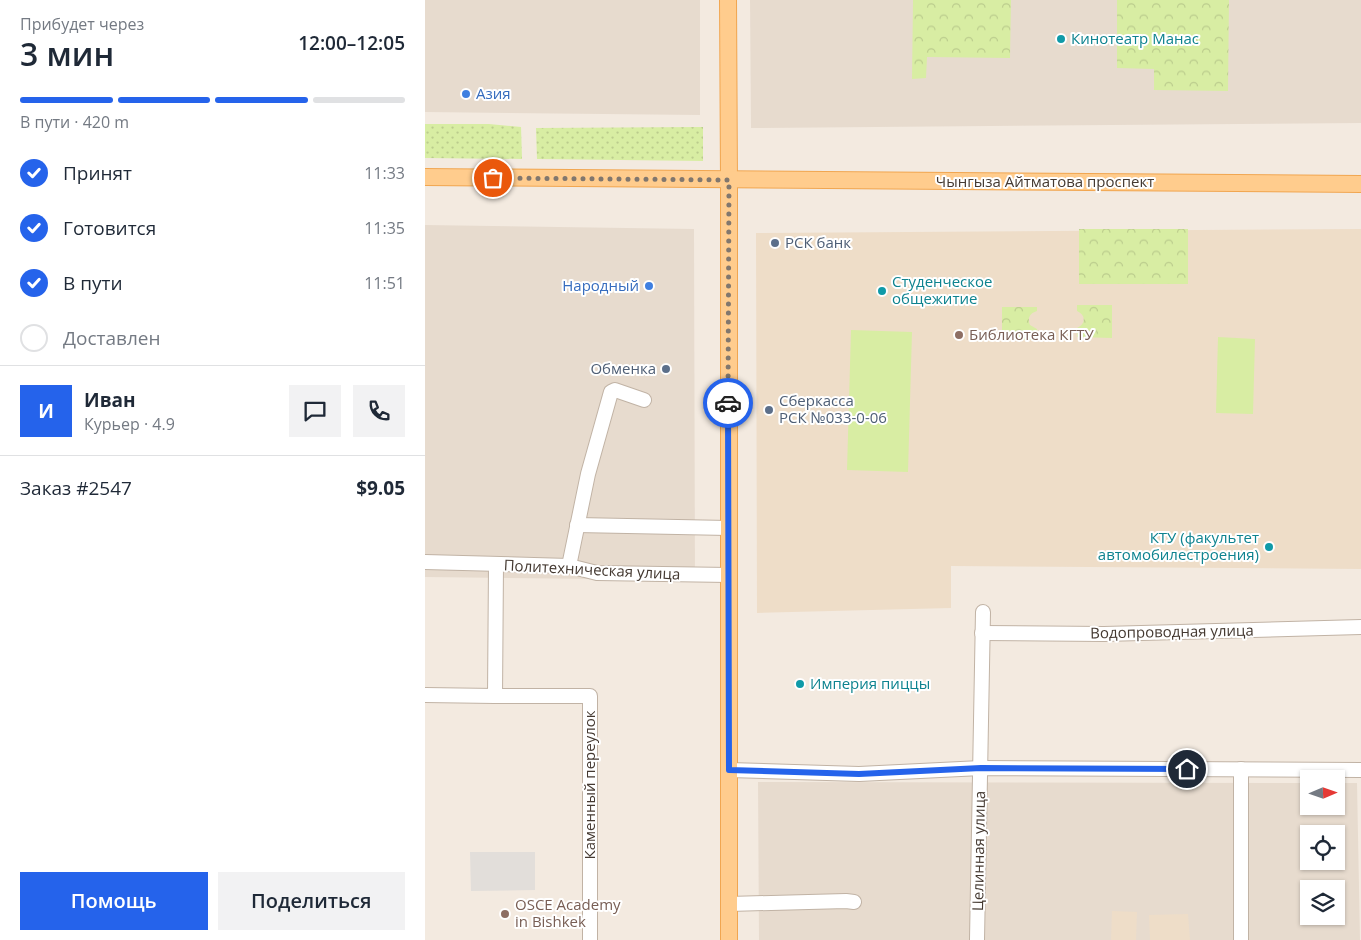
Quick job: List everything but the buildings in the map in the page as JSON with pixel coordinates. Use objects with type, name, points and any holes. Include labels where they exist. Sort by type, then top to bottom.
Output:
[{"type":"main road","points":[[728,0],[729,940]]},
{"type":"main road","name":"Чынгыза Айтматова проспект","points":[[425,177],[1361,184]]},
{"type":"street","points":[[569,566],[587,474],[611,392],[615,390],[644,400]]},
{"type":"street","points":[[577,525],[728,528]]},
{"type":"street","name":"Политехническая улица","points":[[425,562],[569,566],[597,573],[729,575]]},
{"type":"street","points":[[425,695],[495,696],[496,565]]},
{"type":"street","name":"Целинная улица","points":[[977,940],[983,612]]},
{"type":"street","name":"Водопроводная улица","points":[[983,633],[1105,634],[1361,627]]},
{"type":"street","name":"Каменный переулок","points":[[495,696],[591,696],[590,940]]},
{"type":"street","points":[[729,770],[859,774],[981,768],[1361,770]]},
{"type":"street","points":[[1241,769],[1241,940]]},
{"type":"street","points":[[729,904],[854,902]]},
{"type":"shaded area","points":[[425,0],[700,0],[700,115],[425,112]]},
{"type":"shaded area","points":[[750,0],[1361,0],[1361,123],[751,128]]},
{"type":"shaded area","points":[[425,225],[694,229],[695,580],[425,577]]},
{"type":"shaded area","points":[[1361,229],[1361,569],[951,566],[951,608],[757,613],[756,233]]},
{"type":"shaded area","points":[[758,782],[1300,783],[1300,815],[1345,815],[1345,783],[1357,783],[1360,940],[759,940]]},
{"type":"shaded area","points":[[470,852],[535,852],[535,890],[471,891]]},
{"type":"shaded area","points":[[1112,911],[1137,912],[1136,940],[1111,940]]},
{"type":"shaded area","points":[[1188,914],[1190,940],[1150,940],[1149,915]]},
{"type":"green space","points":[[913,0],[1011,0],[1010,58],[927,57],[926,78],[912,79]]},
{"type":"green space","points":[[1117,0],[1229,0],[1228,91],[1154,90],[1154,69],[1117,68]]},
{"type":"green space","points":[[425,124],[489,124],[521,127],[522,159],[425,158]]},
{"type":"green space","points":[[703,127],[703,161],[537,159],[536,128]]},
{"type":"green space","points":[[1079,229],[1188,229],[1188,284],[1079,284]]},
{"type":"green space","points":[[1077,305],[1112,305],[1112,338],[1077,337],[1077,328],[1084,320],[1077,311]]},
{"type":"green space","points":[[1002,307],[1037,307],[1037,311],[1031,314],[1029,320],[1030,325],[1037,329],[1038,334],[1034,334],[1032,340],[1002,339]]},
{"type":"green space","points":[[851,330],[912,332],[908,472],[847,470]]},
{"type":"green space","points":[[1218,337],[1255,339],[1253,414],[1216,413]]},
{"type":"way so far","points":[[493,178],[729,180],[728,403]]},
{"type":"place","name":"Кинотеатр Манас","points":[[1061,39]]},
{"type":"place","name":"Азия","points":[[466,94]]},
{"type":"place","name":"РСК банк","points":[[775,243]]},
{"type":"place","name":"Народный","points":[[649,286]]},
{"type":"place","name":"Студенческое общежитие","points":[[882,291]]},
{"type":"place","name":"Библиотека КГТУ","points":[[959,335]]},
{"type":"place","name":"Обменка","points":[[666,369]]},
{"type":"place","name":"Сберкасса РСК №033-0-06","points":[[769,410]]},
{"type":"place","name":"КТУ (факультет автомобилестроения)","points":[[1269,547]]},
{"type":"place","name":"Империя пиццы","points":[[800,684]]},
{"type":"place","name":"OSCE Academy in Bishkek","points":[[505,914]]},
{"type":"route","points":[[728,403],[729,770],[859,774],[981,768],[1187,769]]}]
